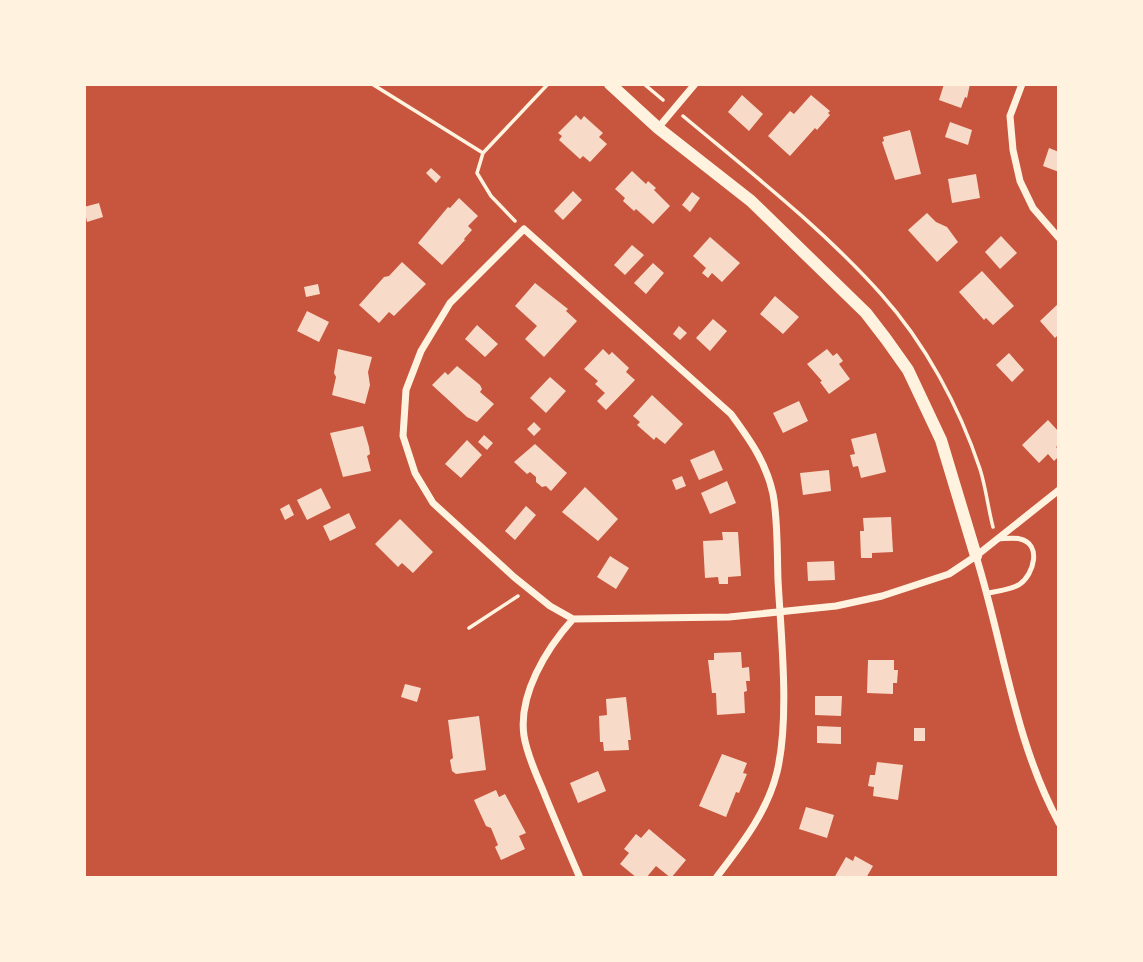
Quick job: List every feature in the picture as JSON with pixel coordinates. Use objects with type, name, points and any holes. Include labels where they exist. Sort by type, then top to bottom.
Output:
[{"type":"street","points":[[610,84],[658,128],[751,201],[866,313],[908,370],[941,440],[988,593],[999,648],[1028,754],[1059,823]]},
{"type":"street","points":[[658,128],[695,84]]},
{"type":"street","points":[[1022,84],[1010,116],[1013,150],[1020,181],[1033,208],[1059,238]]},
{"type":"street","points":[[716,878],[760,816],[777,771],[782,714],[780,610],[773,495],[757,449],[731,414],[524,229],[450,303],[421,351],[406,390],[402,436],[415,473],[433,503],[470,540],[550,606],[573,619],[729,617],[780,610],[836,606],[882,596],[949,574],[1041,506],[1059,489]]},
{"type":"street","points":[[573,619],[561,633],[535,678],[524,713],[524,736],[532,764],[580,878]]},
{"type":"lane","points":[[988,593],[1019,584],[1034,564],[1034,554],[1029,544],[1020,538],[995,539]]},
{"type":"path","points":[[372,84],[483,153]]},
{"type":"path","points":[[524,229],[491,196],[477,173],[483,153],[548,84]]},
{"type":"path","points":[[468,628],[529,589]]},
{"type":"building","points":[[944,84],[970,84],[967,98],[965,97],[961,108],[939,100]]},
{"type":"building","points":[[742,95],[763,114],[749,131],[728,112]]},
{"type":"building","points":[[811,95],[830,111],[830,115],[790,156],[768,136],[790,111],[794,114]]},
{"type":"building","points":[[576,115],[581,120],[584,116],[603,133],[599,137],[607,144],[590,162],[583,156],[580,159],[559,140],[562,136],[558,133]]},
{"type":"building","points":[[950,122],[972,130],[968,145],[945,137]]},
{"type":"building","points":[[910,130],[921,174],[895,180],[882,142],[883,137]]},
{"type":"building","points":[[1049,148],[1059,152],[1059,172],[1043,166]]},
{"type":"building","points":[[431,168],[441,177],[436,183],[426,173]]},
{"type":"building","points":[[632,171],[646,184],[648,181],[656,188],[654,190],[670,206],[653,224],[623,201],[625,198],[615,189]]},
{"type":"building","points":[[976,174],[980,198],[952,203],[948,179]]},
{"type":"building","points":[[573,191],[582,200],[563,220],[554,211]]},
{"type":"building","points":[[692,192],[700,198],[690,212],[682,205]]},
{"type":"building","points":[[459,198],[478,216],[468,226],[472,230],[465,240],[442,265],[418,243]]},
{"type":"building","points":[[99,203],[103,217],[87,222],[84,207]]},
{"type":"building","points":[[927,213],[936,222],[947,227],[958,242],[937,262],[908,230]]},
{"type":"building","points":[[1001,236],[1017,253],[1000,269],[985,252]]},
{"type":"building","points":[[710,237],[740,263],[722,282],[712,273],[708,278],[702,273],[706,268],[693,256]]},
{"type":"building","points":[[632,245],[644,255],[625,275],[614,265]]},
{"type":"building","points":[[402,262],[426,284],[394,316],[389,312],[379,323],[359,305],[384,277],[389,276]]},
{"type":"building","points":[[653,263],[664,273],[646,294],[634,283]]},
{"type":"building","points":[[982,271],[1014,306],[993,325],[986,318],[984,320],[959,292]]},
{"type":"building","points":[[535,283],[568,309],[566,311],[577,321],[544,357],[525,339],[537,326],[515,306]]},
{"type":"building","points":[[318,284],[320,294],[306,297],[304,287]]},
{"type":"building","points":[[775,296],[799,317],[783,334],[760,314]]},
{"type":"building","points":[[1059,303],[1059,334],[1055,338],[1040,321]]},
{"type":"building","points":[[307,311],[329,322],[319,342],[297,331]]},
{"type":"building","points":[[713,319],[727,331],[710,351],[696,338]]},
{"type":"building","points":[[477,325],[498,344],[485,357],[465,339]]},
{"type":"building","points":[[679,326],[687,333],[680,340],[673,334]]},
{"type":"building","points":[[338,349],[372,357],[368,372],[370,385],[365,404],[332,395]]},
{"type":"building","points":[[603,349],[609,355],[612,352],[629,368],[626,372],[635,380],[606,410],[597,401],[605,393],[595,384],[598,381],[584,369]]},
{"type":"building","points":[[827,349],[833,356],[837,353],[843,361],[839,364],[850,379],[829,394],[807,364]]},
{"type":"building","points":[[1009,353],[1024,370],[1012,382],[996,365]]},
{"type":"building","points":[[457,366],[480,385],[480,392],[494,404],[477,422],[467,417],[432,385],[445,372],[448,375]]},
{"type":"building","points":[[550,377],[566,391],[546,413],[530,398]]},
{"type":"building","points":[[652,395],[683,424],[665,444],[656,437],[654,440],[637,425],[640,422],[633,416]]},
{"type":"building","points":[[799,401],[808,421],[783,433],[773,413]]},
{"type":"building","points":[[1048,420],[1059,432],[1059,444],[1056,447],[1059,456],[1054,461],[1048,454],[1039,463],[1022,445]]},
{"type":"building","points":[[534,422],[541,429],[534,436],[527,429]]},
{"type":"building","points":[[363,426],[369,447],[370,454],[367,456],[371,471],[343,477],[330,433]]},
{"type":"building","points":[[876,433],[886,472],[861,478],[858,466],[853,467],[850,455],[855,454],[851,439]]},
{"type":"building","points":[[484,435],[493,443],[487,450],[478,442]]},
{"type":"building","points":[[467,440],[482,455],[461,478],[445,464]]},
{"type":"building","points":[[535,444],[567,473],[551,491],[546,486],[542,487],[536,482],[536,477],[530,472],[527,474],[514,462]]},
{"type":"building","points":[[714,450],[723,470],[699,480],[690,460]]},
{"type":"building","points":[[829,470],[831,491],[803,495],[800,473]]},
{"type":"building","points":[[682,476],[686,486],[676,490],[672,480]]},
{"type":"building","points":[[727,481],[736,503],[710,514],[701,493]]},
{"type":"building","points":[[585,487],[618,519],[598,541],[562,512]]},
{"type":"building","points":[[321,488],[331,508],[307,520],[297,500]]},
{"type":"building","points":[[289,504],[294,515],[285,520],[280,509]]},
{"type":"building","points":[[526,506],[536,515],[515,540],[505,531]]},
{"type":"building","points":[[349,513],[356,528],[330,541],[323,526]]},
{"type":"building","points":[[891,517],[893,552],[872,553],[872,558],[861,558],[860,531],[864,531],[863,518]]},
{"type":"building","points":[[400,519],[433,552],[413,573],[402,563],[398,567],[375,544]]},
{"type":"building","points":[[722,532],[738,532],[741,576],[728,577],[728,584],[719,584],[718,577],[705,578],[703,541],[723,540]]},
{"type":"building","points":[[610,556],[629,568],[616,589],[597,577]]},
{"type":"building","points":[[834,561],[835,580],[808,581],[807,562]]},
{"type":"building","points":[[741,652],[742,668],[749,667],[750,681],[746,681],[747,691],[744,692],[745,713],[717,715],[716,693],[712,693],[708,660],[714,660],[714,653]]},
{"type":"building","points":[[868,660],[894,660],[894,670],[898,670],[897,683],[893,683],[893,694],[867,693]]},
{"type":"building","points":[[405,684],[421,688],[417,702],[401,697]]},
{"type":"building","points":[[815,696],[842,696],[841,716],[815,715]]},
{"type":"building","points":[[626,697],[631,740],[628,740],[629,750],[604,751],[603,742],[600,742],[599,716],[607,715],[606,699]]},
{"type":"building","points":[[479,716],[486,770],[456,774],[452,771],[450,760],[453,758],[448,720]]},
{"type":"building","points":[[817,726],[841,727],[841,744],[817,743]]},
{"type":"building","points":[[914,728],[925,728],[925,741],[914,741]]},
{"type":"building","points":[[722,754],[747,763],[743,773],[747,774],[726,817],[699,806]]},
{"type":"building","points":[[877,762],[903,765],[898,800],[873,796],[874,787],[868,786],[870,775],[875,775]]},
{"type":"building","points":[[598,771],[606,791],[578,803],[570,783]]},
{"type":"building","points":[[496,790],[499,797],[505,794],[526,833],[519,836],[525,849],[501,860],[491,828],[486,826],[474,800]]},
{"type":"building","points":[[806,807],[834,815],[827,838],[799,829]]},
{"type":"building","points":[[649,829],[686,860],[671,878],[656,866],[646,878],[637,878],[620,864],[629,853],[624,849],[636,834],[641,838]]},
{"type":"building","points":[[855,856],[873,866],[866,878],[834,878],[846,857],[853,861]]}]
